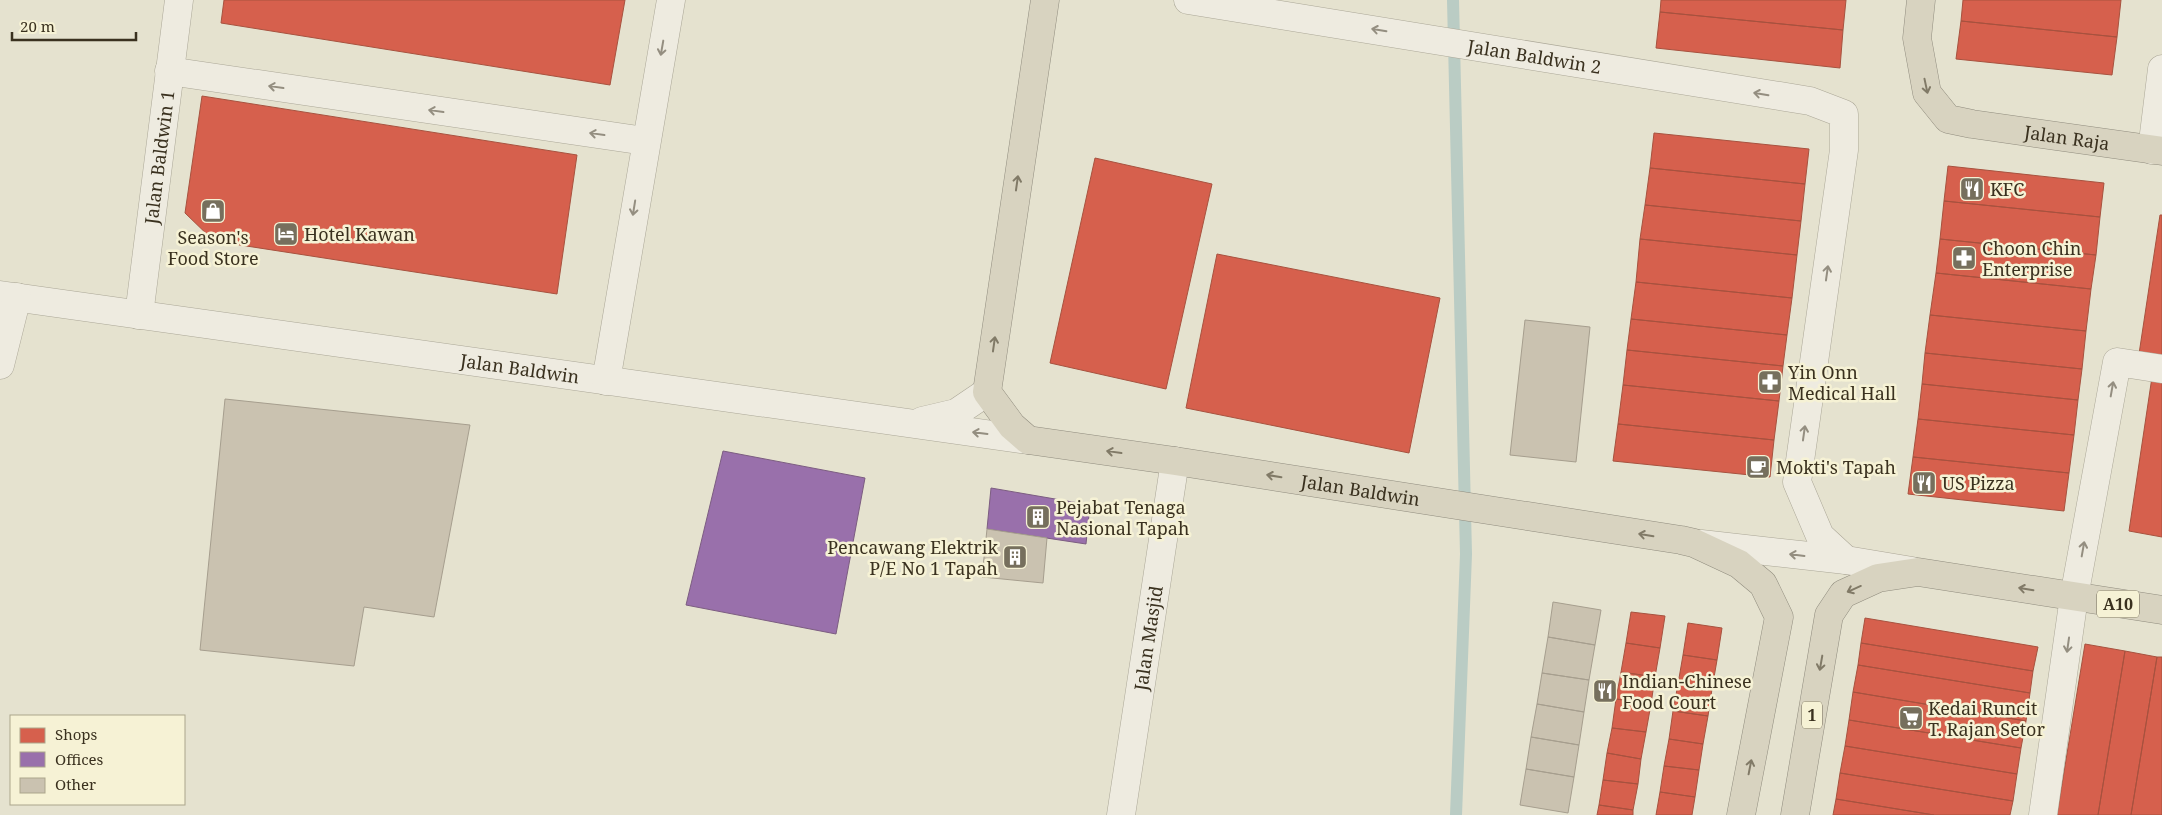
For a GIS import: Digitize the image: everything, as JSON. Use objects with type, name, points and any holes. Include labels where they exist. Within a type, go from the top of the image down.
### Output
[{"type":"highway","points":[[1028,440],[1012,426],[986,392],[1045,0]]},
{"type":"highway","name":"Jalan Raja","points":[[1921,0],[1917,38],[1927,93],[1948,119],[2157,150]]},
{"type":"highway","name":"Jalan Baldwin","points":[[1028,440],[1485,509],[1694,543],[1739,564],[1763,584],[1779,617],[1740,815]]},
{"type":"highway","points":[[1918,572],[2074,597]]},
{"type":"highway","name":"1","points":[[1795,815],[1829,615],[1843,594],[1878,578],[1918,572]]},
{"type":"highway","name":"A10","points":[[2074,597],[2162,610]]},
{"type":"street","name":"Jalan Baldwin 1","points":[[135,314],[178,0]]},
{"type":"street","points":[[606,381],[645,141],[671,0]]},
{"type":"street","name":"Jalan Baldwin 2","points":[[1188,0],[1810,102],[1844,114],[1844,150],[1797,482],[1820,536],[1846,560]]},
{"type":"street","points":[[2157,150],[2162,68]]},
{"type":"street","points":[[169,72],[645,141]]},
{"type":"street","points":[[0,365],[8,296]]},
{"type":"street","name":"Jalan Baldwin","points":[[8,296],[1028,440]]},
{"type":"street","points":[[2043,815],[2074,597],[2117,362],[2162,369]]},
{"type":"street","points":[[908,424],[956,413],[986,392]]},
{"type":"street","name":"Jalan Masjid","points":[[1121,815],[1174,461]]},
{"type":"street","points":[[1694,543],[1846,560],[1918,572]]},
{"type":"building: Shops","points":[[224,0],[625,0],[610,85],[221,23]]},
{"type":"building: Shops","points":[[1661,0],[1846,0],[1843,30],[1660,12]]},
{"type":"building: Shops","points":[[1963,0],[2121,0],[2117,37],[1961,21]]},
{"type":"building: Shops","points":[[1660,12],[1843,30],[1840,68],[1656,48]]},
{"type":"building: Shops","points":[[1961,21],[2117,37],[2112,75],[1956,59]]},
{"type":"building: Shops","points":[[202,96],[577,155],[557,294],[214,241],[185,213]]},
{"type":"building: Shops","points":[[1654,133],[1809,149],[1805,184],[1650,168]]},
{"type":"building: Shops","points":[[1095,158],[1212,184],[1166,389],[1050,363]]},
{"type":"building: Shops","points":[[1948,166],[2104,183],[2100,217],[1944,201]]},
{"type":"building: Shops","points":[[1650,168],[1805,184],[1801,221],[1645,205]]},
{"type":"building: Shops","points":[[1944,201],[2100,217],[2096,255],[1940,239]]},
{"type":"building: Shops","points":[[1645,205],[1801,221],[1797,255],[1640,239]]},
{"type":"building: Shops","points":[[2160,215],[2162,215],[2162,358],[2139,354]]},
{"type":"building: Shops","points":[[1640,239],[1797,255],[1792,298],[1636,282]]},
{"type":"building: Shops","points":[[1940,239],[2096,255],[2091,289],[1936,273]]},
{"type":"building: Shops","points":[[1217,254],[1440,298],[1409,453],[1186,408]]},
{"type":"building: Shops","points":[[1936,273],[2091,289],[2086,331],[1930,315]]},
{"type":"building: Shops","points":[[1636,282],[1792,298],[1787,335],[1631,319]]},
{"type":"building: Shops","points":[[1930,315],[2086,331],[2082,369],[1925,353]]},
{"type":"building: Shops","points":[[1631,319],[1787,335],[1783,366],[1627,350]]},
{"type":"building: Shops","points":[[1627,350],[1783,366],[1779,401],[1623,385]]},
{"type":"building: Shops","points":[[1925,353],[2082,369],[2078,400],[1922,384]]},
{"type":"building: Shops","points":[[2152,377],[2162,378],[2162,537],[2129,531]]},
{"type":"building: Shops","points":[[1922,384],[2078,400],[2074,435],[1918,419]]},
{"type":"building: Shops","points":[[1623,385],[1779,401],[1774,440],[1618,424]]},
{"type":"building: Shops","points":[[1918,419],[2074,435],[2069,473],[1913,457]]},
{"type":"building: Shops","points":[[1618,424],[1774,440],[1770,477],[1613,461]]},
{"type":"building: Shops","points":[[1913,457],[2069,473],[2064,511],[1908,494]]},
{"type":"building: Shops","points":[[1631,612],[1665,616],[1660,648],[1626,643]]},
{"type":"building: Shops","points":[[1865,618],[2038,647],[2033,671],[1861,643]]},
{"type":"building: Shops","points":[[1688,623],[1722,628],[1717,660],[1683,655]]},
{"type":"building: Shops","points":[[1626,643],[1660,648],[1655,677],[1621,672]]},
{"type":"building: Shops","points":[[1861,643],[2033,671],[2030,693],[1858,665]]},
{"type":"building: Shops","points":[[2085,644],[2125,651],[2098,815],[2057,815]]},
{"type":"building: Shops","points":[[2125,651],[2157,657],[2131,815],[2098,815]]},
{"type":"building: Shops","points":[[1683,655],[1717,660],[1712,689],[1678,684]]},
{"type":"building: Shops","points":[[2157,657],[2162,657],[2162,815],[2131,815]]},
{"type":"building: Shops","points":[[1858,665],[2030,693],[2026,721],[1853,692]]},
{"type":"building: Shops","points":[[1621,672],[1655,677],[1651,704],[1616,699]]},
{"type":"building: Shops","points":[[1678,684],[1712,689],[1708,716],[1673,711]]},
{"type":"building: Shops","points":[[1853,692],[2026,721],[2021,748],[1849,720]]},
{"type":"building: Shops","points":[[1616,699],[1651,704],[1646,732],[1612,728]]},
{"type":"building: Shops","points":[[1673,711],[1708,716],[1703,744],[1669,739]]},
{"type":"building: Shops","points":[[1849,720],[2021,748],[2017,774],[1845,746]]},
{"type":"building: Shops","points":[[1612,728],[1646,732],[1641,759],[1607,753]]},
{"type":"building: Shops","points":[[1669,739],[1703,744],[1699,770],[1664,766]]},
{"type":"building: Shops","points":[[1845,746],[2017,774],[2013,801],[1840,773]]},
{"type":"building: Shops","points":[[1607,753],[1641,759],[1638,784],[1603,780]]},
{"type":"building: Shops","points":[[1664,766],[1699,770],[1695,797],[1660,792]]},
{"type":"building: Shops","points":[[1840,773],[2013,801],[2010,815],[1934,815],[1836,799]]},
{"type":"building: Shops","points":[[1603,780],[1638,784],[1633,810],[1599,805]]},
{"type":"building: Shops","points":[[1660,792],[1695,797],[1692,815],[1656,815]]},
{"type":"building: Shops","points":[[1836,799],[1934,815],[1833,815]]},
{"type":"building: Shops","points":[[1599,805],[1633,810],[1633,815],[1597,815]]},
{"type":"building: Offices","points":[[723,451],[865,478],[836,634],[686,605]]},
{"type":"building: Offices","name":"Pejabat Tenaga Nasional Tapah","points":[[991,488],[1090,505],[1086,544],[987,529]]},
{"type":"building: Other","points":[[1525,320],[1590,327],[1576,462],[1510,455]]},
{"type":"building: Other","points":[[225,399],[470,425],[434,617],[364,607],[354,666],[200,650]]},
{"type":"building: Other","name":"Pencawang Elektrik P/E No 1 Tapah","points":[[987,529],[1047,538],[1043,583],[982,577]]},
{"type":"building: Other","points":[[1553,602],[1601,610],[1595,645],[1548,637]]},
{"type":"building: Other","points":[[1548,637],[1595,645],[1589,680],[1542,673]]},
{"type":"building: Other","points":[[1542,673],[1589,680],[1584,712],[1537,704]]},
{"type":"building: Other","points":[[1537,704],[1584,712],[1579,745],[1531,737]]},
{"type":"building: Other","points":[[1531,737],[1579,745],[1574,777],[1526,769]]},
{"type":"building: Other","points":[[1526,769],[1574,777],[1568,813],[1520,805]]},
{"type":"waterway","points":[[1453,0],[1466,554],[1456,815]]},
{"type":"place","name":"KFC","points":[[1972,189]]},
{"type":"place","name":"Season's Food Store","points":[[213,211]]},
{"type":"place","name":"Hotel Kawan","points":[[286,234]]},
{"type":"place","name":"Choon Chin Enterprise","points":[[1964,258]]},
{"type":"place","name":"Yin Onn Medical Hall","points":[[1770,382]]},
{"type":"place","name":"Mokti's Tapah","points":[[1758,467]]},
{"type":"place","name":"US Pizza","points":[[1924,483]]},
{"type":"place","name":"Pejabat Tenaga Nasional Tapah","points":[[1038,517]]},
{"type":"place","name":"Pencawang Elektrik P/E No 1 Tapah","points":[[1015,557]]},
{"type":"place","name":"Indian-Chinese Food Court","points":[[1605,691]]},
{"type":"place","name":"Kedai Runcit T. Rajan Setor","points":[[1911,718]]}]
